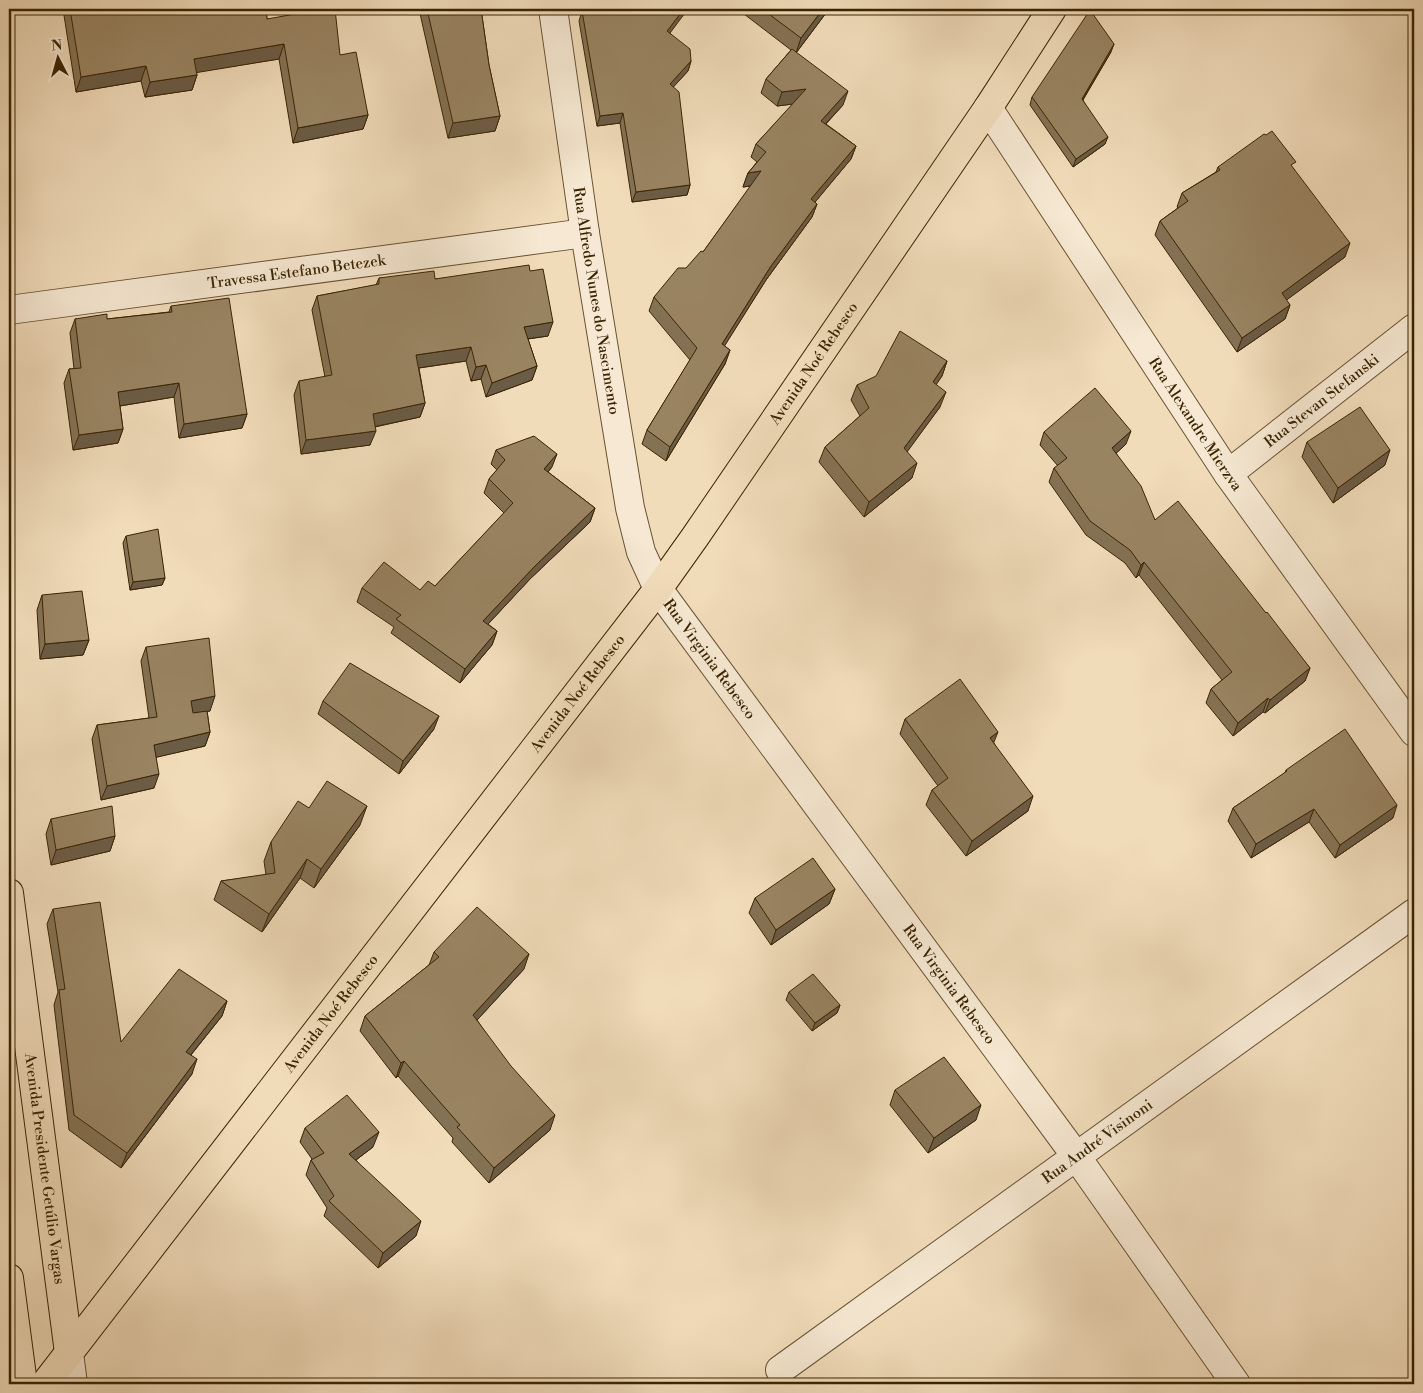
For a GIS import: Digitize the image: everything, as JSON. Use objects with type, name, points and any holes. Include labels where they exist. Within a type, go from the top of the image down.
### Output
[{"type":"main road","name":"Avenida Noé Rebesco","points":[[44,1384],[658,589],[696,537],[988,108],[1052,9]]},
{"type":"main road","name":"Avenida Presidente Getúlio Vargas","points":[[9,893],[69,1353]]},
{"type":"main road","points":[[9,1278],[23,1384]]},
{"type":"street","name":"Rua Alfredo Nunes do Nascimento","points":[[554,9],[585,232],[630,508],[641,552],[658,589]]},
{"type":"street","name":"Rua Alexandre Mierzva","points":[[988,108],[1228,474],[1414,732]]},
{"type":"street","name":"Travessa Estefano Betezek","points":[[9,310],[585,232]]},
{"type":"street","name":"Rua Stevan Stefanski","points":[[1228,474],[1414,328]]},
{"type":"street","name":"Rua Virginia Rebesco","points":[[658,589],[1076,1156],[1236,1384]]},
{"type":"street","name":"Rua André Visinoni","points":[[780,1370],[1414,913]]},
{"type":"street","name":"Avenida Presidente Getúlio Vargas","points":[[69,1353],[73,1384]]},
{"type":"building","points":[[70,9],[266,9],[267,19],[323,9],[335,9],[340,55],[356,52],[368,115],[298,128],[284,44],[194,59],[197,75],[150,82],[146,66],[81,77]]},
{"type":"building","points":[[427,9],[481,9],[489,65],[500,116],[453,123]]},
{"type":"building","points":[[600,9],[684,9],[667,31],[690,49],[691,61],[670,84],[679,92],[690,185],[636,192],[623,113],[600,116],[582,11]]},
{"type":"building","points":[[762,9],[823,9],[801,38]]},
{"type":"building","points":[[1090,10],[1114,44],[1082,99],[1108,137],[1076,159],[1032,97]]},
{"type":"building","points":[[792,49],[848,91],[821,121],[856,146],[811,199],[817,204],[771,266],[722,344],[730,350],[670,447],[647,430],[697,348],[654,297],[678,268],[686,268],[701,251],[703,252],[761,171],[748,173],[766,152],[756,144],[806,89],[782,92],[766,79]]},
{"type":"building","points":[[1272,131],[1296,162],[1291,165],[1350,243],[1282,293],[1290,305],[1242,338],[1160,221],[1188,201],[1182,193],[1220,170],[1218,167],[1264,134],[1266,135]]},
{"type":"building","points":[[529,265],[530,271],[543,269],[553,322],[524,327],[537,366],[492,383],[486,365],[476,367],[471,347],[416,355],[425,403],[373,414],[376,431],[306,440],[299,381],[332,375],[317,296],[379,284],[379,278],[434,271],[435,279]]},
{"type":"building","points":[[229,298],[247,414],[184,424],[179,383],[118,392],[123,429],[79,435],[69,369],[81,368],[75,319],[107,314],[107,319],[172,312],[171,306]]},
{"type":"building","points":[[900,331],[947,361],[933,382],[946,392],[904,448],[917,463],[869,502],[825,447],[869,408],[857,385],[876,376]]},
{"type":"building","points":[[1095,388],[1131,431],[1112,448],[1141,486],[1155,520],[1178,501],[1310,668],[1270,700],[1268,698],[1238,723],[1211,689],[1232,672],[1144,562],[1141,565],[1130,550],[1090,521],[1054,468],[1067,458],[1044,432]]},
{"type":"building","points":[[1360,407],[1390,450],[1338,488],[1307,442]]},
{"type":"building","points":[[534,436],[557,454],[544,469],[595,508],[535,566],[483,621],[497,631],[465,669],[396,619],[401,615],[362,588],[384,562],[420,590],[428,581],[435,586],[513,503],[489,479],[505,460],[496,450]]},
{"type":"building","points":[[158,529],[165,578],[133,582],[126,536]]},
{"type":"building","points":[[82,591],[89,640],[45,644],[42,595]]},
{"type":"building","points":[[209,638],[215,696],[191,701],[193,713],[207,711],[210,732],[154,745],[159,774],[107,786],[97,725],[157,717],[146,647]]},
{"type":"building","points":[[350,663],[439,716],[403,761],[323,701]]},
{"type":"building","points":[[960,679],[998,732],[990,738],[1033,796],[972,841],[932,790],[948,778],[905,719]]},
{"type":"building","points":[[1345,729],[1397,805],[1340,845],[1314,809],[1256,844],[1233,808]]},
{"type":"building","points":[[327,781],[367,806],[321,869],[307,859],[269,914],[221,881],[275,873],[271,842],[298,801],[309,808]]},
{"type":"building","points":[[112,806],[115,836],[56,850],[51,819]]},
{"type":"building","points":[[813,858],[835,889],[776,930],[755,898]]},
{"type":"building","points":[[100,902],[121,1042],[179,969],[227,1001],[186,1052],[197,1059],[127,1153],[74,1115],[59,990],[65,989],[53,909]]},
{"type":"building","points":[[477,907],[529,954],[473,1015],[511,1066],[555,1115],[494,1168],[457,1127],[460,1125],[404,1061],[401,1063],[365,1016],[439,957],[434,952]]},
{"type":"building","points":[[813,974],[840,1005],[815,1023],[789,992]]},
{"type":"building","points":[[944,1057],[981,1105],[934,1138],[895,1090]]},
{"type":"building","points":[[347,1095],[379,1132],[349,1154],[421,1221],[383,1253],[329,1201],[334,1196],[311,1160],[324,1153],[305,1128]]}]
